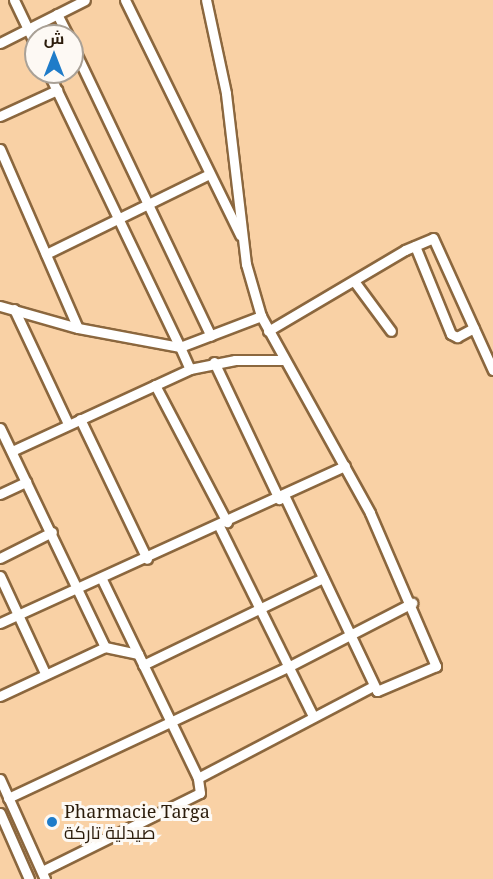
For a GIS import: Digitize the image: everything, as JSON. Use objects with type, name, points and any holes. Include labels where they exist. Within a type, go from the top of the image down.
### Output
[{"type":"street","points":[[14,0],[26,24]]},
{"type":"street","points":[[38,24],[85,0]]},
{"type":"street","points":[[125,0],[242,241]]},
{"type":"street","points":[[206,0],[224,83],[242,241],[261,316],[282,360],[345,466],[412,603],[436,666],[384,691],[374,686],[323,578],[214,362]]},
{"type":"street","points":[[57,14],[62,24]]},
{"type":"street","points":[[0,43],[24,31]]},
{"type":"street","points":[[84,69],[211,336]]},
{"type":"street","points":[[54,84],[121,219],[190,369]]},
{"type":"street","points":[[0,116],[57,90]]},
{"type":"street","points":[[0,150],[78,328]]},
{"type":"street","points":[[46,254],[209,174]]},
{"type":"street","points":[[268,331],[415,246],[436,241],[493,370]]},
{"type":"street","points":[[415,246],[451,334],[457,337],[474,328]]},
{"type":"street","points":[[354,281],[391,331]]},
{"type":"street","points":[[0,306],[78,328],[180,347],[261,316]]},
{"type":"street","points":[[14,309],[68,424]]},
{"type":"street","points":[[12,451],[190,369],[214,362],[282,360]]},
{"type":"street","points":[[155,386],[313,716]]},
{"type":"street","points":[[80,419],[147,560]]},
{"type":"street","points":[[0,428],[79,587],[105,647]]},
{"type":"street","points":[[0,623],[79,587],[147,560],[282,498],[345,466]]},
{"type":"street","points":[[0,494],[27,482]]},
{"type":"street","points":[[0,558],[52,532]]},
{"type":"street","points":[[0,576],[45,674]]},
{"type":"street","points":[[142,664],[323,578]]},
{"type":"street","points":[[0,779],[44,875],[198,796],[198,778],[102,579]]},
{"type":"street","points":[[9,798],[288,667],[412,603]]},
{"type":"street","points":[[0,696],[105,647],[138,654]]},
{"type":"street","points":[[198,778],[374,686]]},
{"type":"street","points":[[0,813],[29,879]]},
{"type":"place","name":"Pharmacie Targa صيدلية تاركة","points":[[52,822]]}]
